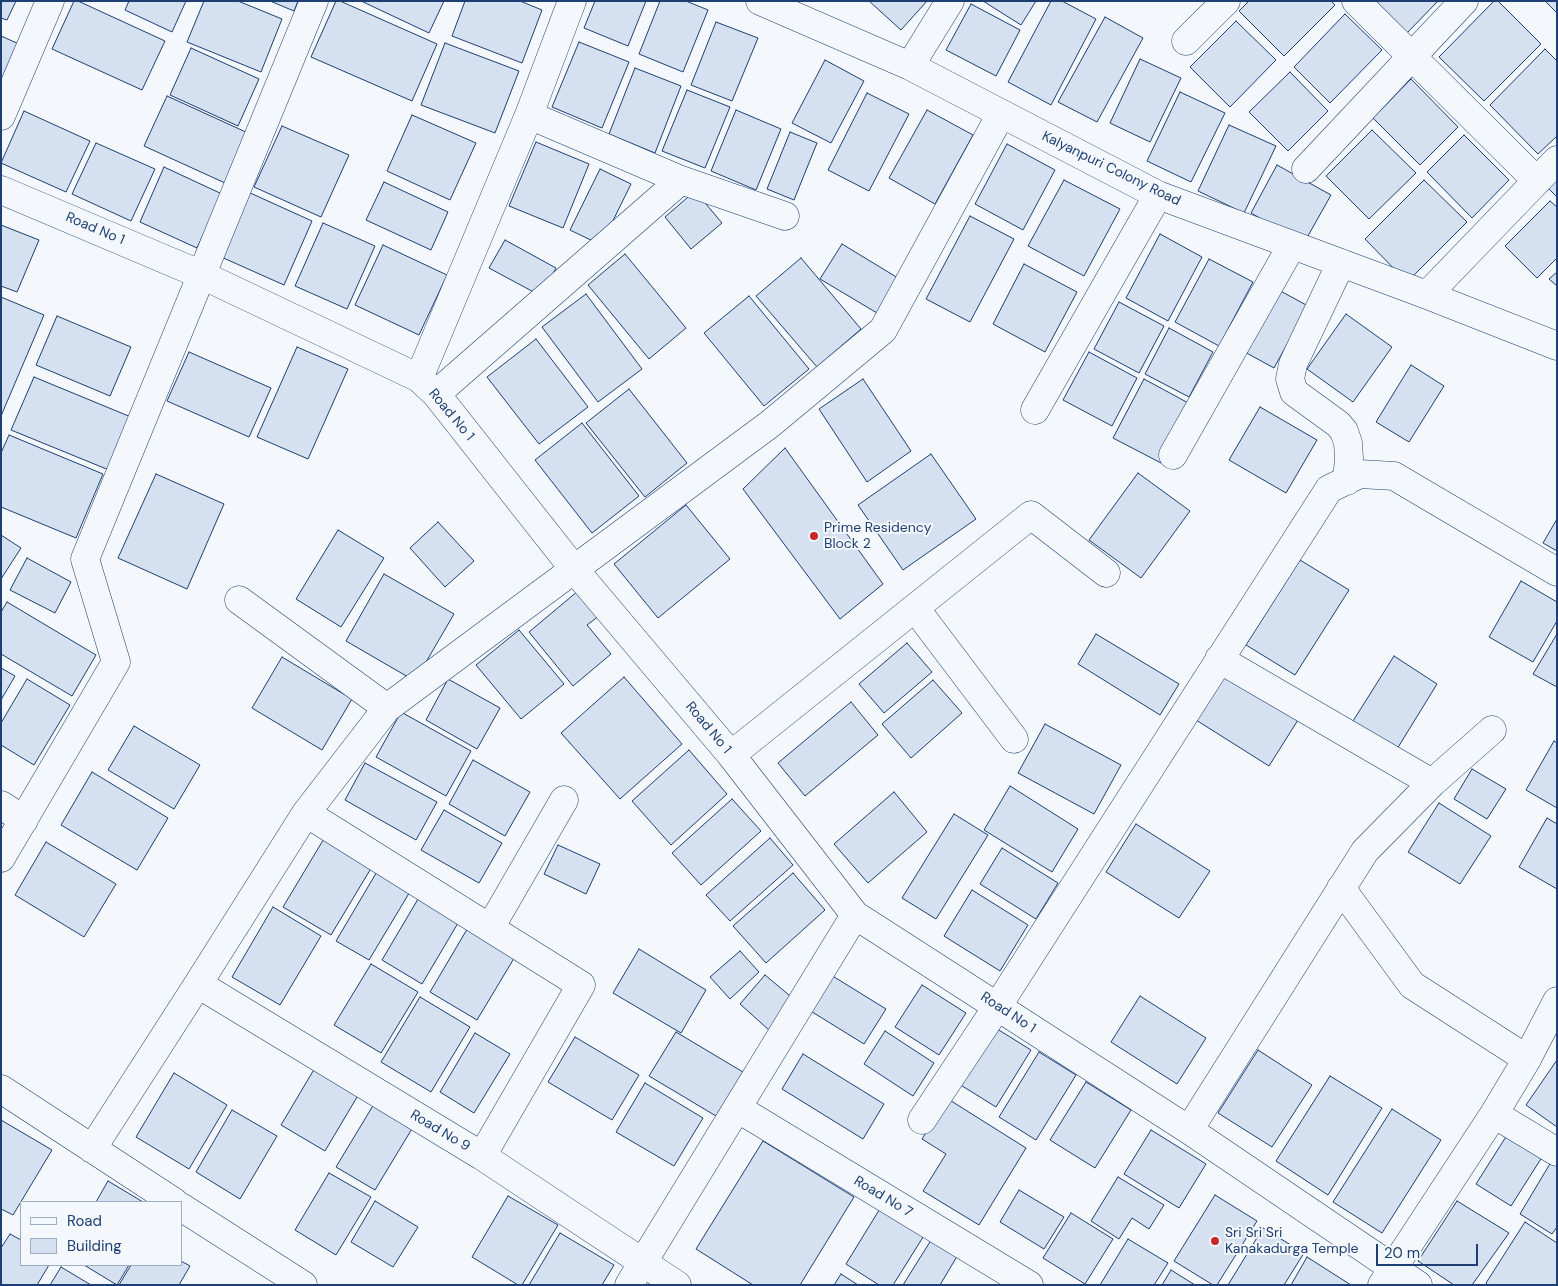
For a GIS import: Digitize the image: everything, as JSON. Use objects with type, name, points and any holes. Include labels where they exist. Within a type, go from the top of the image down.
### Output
[{"type":"street","points":[[1,116],[50,1]]},
{"type":"street","points":[[1,858],[116,662],[85,559],[314,1]]},
{"type":"street","points":[[427,386],[572,1]]},
{"type":"street","name":"Kalyanpuri Colony Road","points":[[760,1],[910,66],[1158,195],[1427,295],[1557,346]]},
{"type":"street","points":[[910,66],[950,1]]},
{"type":"street","points":[[1186,41],[1226,1]]},
{"type":"street","points":[[1356,1],[1537,181]]},
{"type":"street","points":[[1306,168],[1464,1]]},
{"type":"street","points":[[92,1149],[306,812],[387,708],[770,424],[883,330],[1001,114]]},
{"type":"street","points":[[529,115],[681,180],[785,216]]},
{"type":"street","points":[[1427,295],[1557,160]]},
{"type":"street","points":[[427,386],[681,180]]},
{"type":"street","name":"Road No 1","points":[[1,190],[202,275],[427,386],[574,569],[731,755],[855,915],[1189,1130],[1387,1276],[1418,1285]]},
{"type":"street","points":[[1035,410],[1158,195]]},
{"type":"street","points":[[1174,455],[1292,245]]},
{"type":"street","points":[[1341,263],[1292,364],[1290,379],[1294,392],[1338,424],[1344,431],[1348,442],[1349,458],[1346,481]]},
{"type":"street","points":[[922,1120],[998,1007],[1329,489],[1360,474],[1394,476],[1557,572]]},
{"type":"street","points":[[731,755],[1031,515],[1106,572]]},
{"type":"street","points":[[239,600],[387,708]]},
{"type":"street","points":[[915,608],[1014,739]]},
{"type":"street","points":[[1219,660],[1432,783]]},
{"type":"street","points":[[1189,1130],[1365,850],[1432,783],[1492,730]]},
{"type":"street","points":[[490,928],[564,800]]},
{"type":"street","points":[[1,805],[24,820]]},
{"type":"street","points":[[306,812],[581,985],[482,1156]]},
{"type":"street","points":[[1341,888],[1412,985],[1527,1059]]},
{"type":"street","points":[[636,1274],[855,915]]},
{"type":"street","name":"Road No 9","points":[[198,984],[482,1156],[636,1274],[677,1285]]},
{"type":"street","points":[[1387,1276],[1494,1114],[1527,1059],[1557,1001]]},
{"type":"street","points":[[1,1089],[172,1201]]},
{"type":"street","name":"Road No 7","points":[[737,1108],[1030,1285]]},
{"type":"street","points":[[1494,1114],[1557,1152]]},
{"type":"street","points":[[182,1208],[303,1285]]},
{"type":"building","points":[[1,1],[16,1],[7,20],[1,18]]},
{"type":"building","points":[[74,1],[78,1],[165,41],[142,90],[52,49]]},
{"type":"building","points":[[129,1],[186,1],[172,32],[125,10]]},
{"type":"building","points":[[204,1],[238,1],[282,19],[261,72],[187,42]]},
{"type":"building","points":[[270,1],[298,1],[294,11]]},
{"type":"building","points":[[336,1],[340,1],[437,44],[412,101],[311,57]]},
{"type":"building","points":[[361,1],[444,1],[429,33]]},
{"type":"building","points":[[465,1],[520,1],[542,10],[522,63],[452,36]]},
{"type":"building","points":[[595,1],[646,1],[628,46],[584,28]]},
{"type":"building","points":[[660,1],[686,1],[708,10],[683,72],[639,54]]},
{"type":"building","points":[[869,1],[927,1],[901,30]]},
{"type":"building","points":[[983,1],[1036,1],[1021,25]]},
{"type":"building","points":[[1051,1],[1062,1],[1096,19],[1051,105],[1008,82]]},
{"type":"building","points":[[1249,1],[1331,1],[1335,5],[1284,56],[1239,11]]},
{"type":"building","points":[[1376,1],[1438,1],[1407,33]]},
{"type":"building","points":[[1494,1],[1498,1],[1541,44],[1484,101],[1439,57]]},
{"type":"building","points":[[1545,1],[1557,1],[1557,13]]},
{"type":"building","points":[[971,4],[1020,30],[996,76],[946,50]]},
{"type":"building","points":[[1345,14],[1382,50],[1330,103],[1294,67]]},
{"type":"building","points":[[1105,17],[1143,38],[1097,122],[1058,102]]},
{"type":"building","points":[[1236,21],[1276,60],[1230,107],[1190,67]]},
{"type":"building","points":[[716,22],[758,38],[732,101],[691,85]]},
{"type":"building","points":[[1,36],[19,44],[1,82]]},
{"type":"building","points":[[579,42],[629,62],[602,128],[552,107]]},
{"type":"building","points":[[445,43],[519,71],[495,133],[421,105]]},
{"type":"building","points":[[191,48],[259,79],[238,126],[170,95]]},
{"type":"building","points":[[1545,49],[1557,61],[1557,136],[1538,154],[1490,105]]},
{"type":"building","points":[[1140,59],[1181,78],[1150,142],[1110,123]]},
{"type":"building","points":[[825,60],[864,81],[831,143],[792,123]]},
{"type":"building","points":[[635,68],[681,86],[655,153],[609,134]]},
{"type":"building","points":[[1290,72],[1328,111],[1288,151],[1249,112]]},
{"type":"building","points":[[1411,79],[1458,127],[1420,165],[1373,118]]},
{"type":"building","points":[[687,90],[730,107],[705,168],[662,151]]},
{"type":"building","points":[[1180,92],[1225,113],[1191,182],[1147,161]]},
{"type":"building","points":[[867,93],[909,114],[869,191],[828,170]]},
{"type":"building","points":[[167,96],[248,133],[225,183],[144,146]]},
{"type":"building","points":[[736,110],[781,129],[756,190],[711,171]]},
{"type":"building","points":[[927,110],[973,135],[935,204],[889,178]]},
{"type":"building","points":[[24,111],[90,141],[66,192],[1,163]]},
{"type":"building","points":[[412,115],[476,143],[450,200],[387,171]]},
{"type":"building","points":[[1229,125],[1276,146],[1244,213],[1198,191]]},
{"type":"building","points":[[282,126],[349,155],[321,217],[254,187]]},
{"type":"building","points":[[1372,130],[1416,173],[1369,219],[1326,176]]},
{"type":"building","points":[[790,132],[817,143],[794,200],[767,189]]},
{"type":"building","points":[[1464,135],[1509,180],[1472,218],[1427,172]]},
{"type":"building","points":[[536,142],[589,164],[563,228],[509,206]]},
{"type":"building","points":[[96,143],[155,169],[131,221],[72,194]]},
{"type":"building","points":[[1007,144],[1055,170],[1023,230],[975,204]]},
{"type":"building","points":[[1277,165],[1331,195],[1304,243],[1251,213]]},
{"type":"building","points":[[164,167],[222,194],[197,248],[140,222]]},
{"type":"building","points":[[600,169],[631,184],[601,245],[570,230]]},
{"type":"building","points":[[1557,178],[1557,197],[1547,187]]},
{"type":"building","points":[[1064,180],[1120,209],[1084,276],[1028,246]]},
{"type":"building","points":[[1424,180],[1467,222],[1407,282],[1365,239]]},
{"type":"building","points":[[384,182],[448,212],[431,250],[366,220]]},
{"type":"building","points":[[695,191],[722,223],[691,249],[665,217]]},
{"type":"building","points":[[248,192],[312,221],[284,285],[219,256]]},
{"type":"building","points":[[1550,201],[1557,207],[1557,258],[1537,278],[1505,246]]},
{"type":"building","points":[[970,216],[1014,239],[970,322],[926,299]]},
{"type":"building","points":[[323,223],[375,246],[347,309],[295,286]]},
{"type":"building","points":[[1,225],[39,240],[17,292],[1,286]]},
{"type":"building","points":[[1160,234],[1202,257],[1168,321],[1126,298]]},
{"type":"building","points":[[505,240],[556,268],[541,296],[489,268]]},
{"type":"building","points":[[842,244],[898,278],[877,313],[820,279]]},
{"type":"building","points":[[383,245],[447,275],[419,335],[355,305]]},
{"type":"building","points":[[625,254],[686,328],[649,359],[588,285]]},
{"type":"building","points":[[801,258],[861,329],[817,367],[756,296]]},
{"type":"building","points":[[1209,259],[1253,282],[1219,346],[1175,322]]},
{"type":"building","points":[[1024,264],[1077,292],[1045,352],[993,324]]},
{"type":"building","points":[[1557,272],[1557,286],[1549,279]]},
{"type":"building","points":[[1275,288],[1308,306],[1274,368],[1241,350]]},
{"type":"building","points":[[586,294],[642,369],[598,402],[542,327]]},
{"type":"building","points":[[749,296],[809,369],[764,406],[704,333]]},
{"type":"building","points":[[1,297],[44,315],[1,416]]},
{"type":"building","points":[[1119,302],[1164,326],[1139,373],[1094,349]]},
{"type":"building","points":[[1346,314],[1392,347],[1353,402],[1307,369]]},
{"type":"building","points":[[57,316],[131,347],[110,396],[36,365]]},
{"type":"building","points":[[1169,328],[1213,352],[1189,397],[1145,374]]},
{"type":"building","points":[[536,339],[588,407],[539,444],[487,377]]},
{"type":"building","points":[[297,347],[348,369],[308,459],[257,437]]},
{"type":"building","points":[[189,352],[271,388],[249,437],[167,401]]},
{"type":"building","points":[[1089,352],[1137,378],[1112,426],[1063,400]]},
{"type":"building","points":[[1411,365],[1444,386],[1409,442],[1376,422]]},
{"type":"building","points":[[34,377],[131,417],[109,470],[11,430]]},
{"type":"building","points":[[863,379],[911,451],[867,482],[819,409]]},
{"type":"building","points":[[1144,379],[1192,405],[1161,463],[1113,438]]},
{"type":"building","points":[[629,389],[687,463],[645,497],[586,423]]},
{"type":"building","points":[[1260,407],[1317,440],[1286,493],[1229,460]]},
{"type":"building","points":[[582,423],[639,496],[592,533],[535,460]]},
{"type":"building","points":[[9,435],[103,474],[76,538],[1,507],[1,453]]},
{"type":"building","name":"Prime Residency Block 2","points":[[785,448],[883,584],[840,619],[743,489]]},
{"type":"building","points":[[931,454],[976,519],[903,570],[858,505]]},
{"type":"building","points":[[1138,473],[1190,511],[1141,578],[1089,540]]},
{"type":"building","points":[[156,474],[224,504],[187,589],[118,558]]},
{"type":"building","points":[[686,505],[730,559],[658,618],[614,564]]},
{"type":"building","points":[[1557,519],[1557,551],[1543,543]]},
{"type":"building","points":[[438,522],[474,561],[445,587],[410,548]]},
{"type":"building","points":[[338,530],[384,558],[341,627],[296,599]]},
{"type":"building","points":[[1,535],[21,548],[1,579]]},
{"type":"building","points":[[27,558],[71,582],[55,613],[10,590]]},
{"type":"building","points":[[1300,560],[1349,590],[1295,675],[1246,645]]},
{"type":"building","points":[[384,574],[454,614],[415,681],[346,641]]},
{"type":"building","points":[[1521,581],[1557,602],[1557,621],[1533,662],[1489,637]]},
{"type":"building","points":[[578,591],[599,616],[587,625],[611,654],[573,686],[529,632]]},
{"type":"building","points":[[7,602],[96,655],[72,696],[1,654],[1,612]]},
{"type":"building","points":[[519,630],[564,684],[521,719],[476,665]]},
{"type":"building","points":[[1096,634],[1179,684],[1160,715],[1078,664]]},
{"type":"building","points":[[1557,634],[1557,687],[1533,674]]},
{"type":"building","points":[[907,643],[932,672],[884,713],[859,684]]},
{"type":"building","points":[[1394,656],[1437,684],[1397,749],[1353,721]]},
{"type":"building","points":[[282,657],[352,699],[322,750],[252,708]]},
{"type":"building","points":[[1230,666],[1303,712],[1269,766],[1196,720]]},
{"type":"building","points":[[1,668],[15,676],[1,700]]},
{"type":"building","points":[[624,677],[682,744],[620,799],[561,733]]},
{"type":"building","points":[[27,679],[70,705],[34,765],[1,745],[1,723]]},
{"type":"building","points":[[448,679],[500,708],[477,749],[426,720]]},
{"type":"building","points":[[933,680],[962,713],[911,758],[882,724]]},
{"type":"building","points":[[851,702],[878,735],[805,796],[778,763]]},
{"type":"building","points":[[401,712],[471,751],[446,796],[376,757]]},
{"type":"building","points":[[1045,724],[1121,765],[1094,814],[1018,773]]},
{"type":"building","points":[[134,726],[200,765],[174,809],[108,770]]},
{"type":"building","points":[[1554,741],[1557,743],[1557,808],[1526,790]]},
{"type":"building","points":[[689,750],[727,794],[671,845],[632,801]]},
{"type":"building","points":[[473,760],[530,792],[505,836],[449,804]]},
{"type":"building","points":[[365,763],[437,802],[416,840],[345,800]]},
{"type":"building","points":[[1472,769],[1506,789],[1487,819],[1454,799]]},
{"type":"building","points":[[92,772],[168,818],[137,870],[61,825]]},
{"type":"building","points":[[1010,786],[1078,829],[1052,872],[984,830]]},
{"type":"building","points":[[894,792],[927,832],[868,883],[834,844]]},
{"type":"building","points":[[732,799],[761,831],[701,885],[672,853]]},
{"type":"building","points":[[1439,803],[1491,836],[1460,884],[1408,852]]},
{"type":"building","points":[[444,810],[502,843],[479,883],[421,850]]},
{"type":"building","points":[[954,814],[988,835],[936,919],[902,898]]},
{"type":"building","points":[[1547,818],[1557,824],[1557,889],[1519,867]]},
{"type":"building","points":[[1136,824],[1210,871],[1179,918],[1106,872]]},
{"type":"building","points":[[325,837],[373,865],[331,935],[283,907]]},
{"type":"building","points":[[770,838],[793,865],[730,921],[706,895]]},
{"type":"building","points":[[46,842],[116,884],[84,937],[15,895]]},
{"type":"building","points":[[558,845],[600,864],[586,894],[544,874]]},
{"type":"building","points":[[1002,848],[1058,883],[1036,919],[980,884]]},
{"type":"building","points":[[378,870],[411,890],[369,960],[336,941]]},
{"type":"building","points":[[793,873],[825,910],[766,963],[733,926]]},
{"type":"building","points":[[972,890],[1028,925],[1000,971],[944,936]]},
{"type":"building","points":[[421,894],[461,918],[422,984],[382,960]]},
{"type":"building","points":[[273,907],[321,936],[280,1005],[232,977]]},
{"type":"building","points":[[469,926],[516,955],[477,1020],[430,992]]},
{"type":"building","points":[[639,949],[706,990],[681,1033],[613,993]]},
{"type":"building","points":[[740,951],[759,972],[730,999],[710,977]]},
{"type":"building","points":[[371,964],[418,992],[381,1053],[334,1025]]},
{"type":"building","points":[[765,975],[795,1000],[769,1030],[740,1004]]},
{"type":"building","points":[[831,975],[886,1009],[864,1044],[809,1010]]},
{"type":"building","points":[[922,985],[966,1013],[939,1055],[895,1027]]},
{"type":"building","points":[[1140,996],[1206,1038],[1177,1084],[1111,1042]]},
{"type":"building","points":[[420,997],[470,1027],[431,1092],[381,1062]]},
{"type":"building","points":[[994,1027],[1031,1050],[996,1107],[959,1084]]},
{"type":"building","points":[[885,1031],[934,1063],[913,1096],[864,1064]]},
{"type":"building","points":[[676,1032],[743,1072],[716,1116],[649,1076]]},
{"type":"building","points":[[475,1033],[510,1054],[474,1113],[440,1092]]},
{"type":"building","points":[[575,1037],[639,1075],[612,1120],[548,1082]]},
{"type":"building","points":[[1258,1050],[1312,1085],[1272,1147],[1218,1113]]},
{"type":"building","points":[[1039,1052],[1076,1075],[1036,1140],[999,1117]]},
{"type":"building","points":[[803,1054],[884,1104],[863,1139],[782,1089]]},
{"type":"building","points":[[1557,1060],[1557,1127],[1526,1105]]},
{"type":"building","points":[[319,1061],[363,1087],[325,1151],[281,1125]]},
{"type":"building","points":[[174,1073],[227,1105],[189,1169],[136,1137]]},
{"type":"building","points":[[1330,1076],[1382,1108],[1328,1195],[1276,1161]]},
{"type":"building","points":[[1086,1082],[1131,1110],[1095,1168],[1050,1140]]},
{"type":"building","points":[[645,1083],[703,1118],[674,1166],[616,1132]]},
{"type":"building","points":[[948,1099],[1026,1148],[979,1225],[923,1191],[946,1154],[922,1139]]},
{"type":"building","points":[[374,1104],[413,1127],[375,1190],[336,1167]]},
{"type":"building","points":[[1392,1109],[1441,1140],[1382,1233],[1333,1202]]},
{"type":"building","points":[[232,1110],[277,1136],[240,1199],[196,1172]]},
{"type":"building","points":[[1,1120],[52,1150],[13,1215],[1,1209]]},
{"type":"building","points":[[1151,1130],[1206,1164],[1179,1208],[1124,1174]]},
{"type":"building","points":[[1509,1132],[1544,1154],[1511,1206],[1476,1184]]},
{"type":"building","points":[[763,1141],[854,1197],[800,1285],[753,1285],[696,1249]]},
{"type":"building","points":[[1554,1157],[1557,1159],[1557,1227],[1552,1234],[1520,1214]]},
{"type":"building","points":[[329,1173],[371,1197],[336,1255],[295,1230]]},
{"type":"building","points":[[1118,1177],[1164,1205],[1149,1229],[1132,1218],[1119,1239],[1091,1221]]},
{"type":"building","points":[[108,1181],[141,1201],[97,1201]]},
{"type":"building","points":[[1019,1190],[1064,1217],[1044,1249],[1000,1222]]},
{"type":"building","name":"Sri Sri Sri Kanakadurga Temple","points":[[1215,1195],[1257,1221],[1217,1285],[1213,1285],[1174,1261]]},
{"type":"building","points":[[508,1196],[558,1225],[522,1285],[518,1285],[472,1257]]},
{"type":"building","points":[[375,1201],[418,1227],[393,1267],[351,1242]]},
{"type":"building","points":[[1457,1201],[1509,1233],[1472,1285],[1454,1285],[1418,1261]]},
{"type":"building","points":[[881,1207],[925,1234],[893,1285],[879,1285],[846,1264]]},
{"type":"building","points":[[1071,1213],[1113,1239],[1085,1284],[1043,1258]]},
{"type":"building","points":[[1525,1222],[1557,1243],[1556,1285],[1488,1285],[1486,1283]]},
{"type":"building","points":[[1263,1228],[1304,1253],[1284,1285],[1228,1285]]},
{"type":"building","points":[[560,1233],[614,1265],[602,1285],[529,1285]]},
{"type":"building","points":[[10,1234],[20,1239],[20,1266],[48,1266],[37,1285],[1,1285],[1,1248]]},
{"type":"building","points":[[933,1237],[959,1253],[940,1285],[903,1285]]},
{"type":"building","points":[[1128,1239],[1168,1263],[1154,1285],[1100,1285]]},
{"type":"building","points":[[1307,1257],[1351,1285],[1291,1285]]},
{"type":"building","points":[[182,1262],[190,1266],[179,1285],[119,1285],[130,1266],[182,1266]]},
{"type":"building","points":[[86,1266],[128,1266],[117,1285]]},
{"type":"building","points":[[61,1267],[91,1285],[50,1285]]},
{"type":"building","points":[[1171,1270],[1195,1285],[1162,1285]]},
{"type":"building","points":[[841,1274],[858,1285],[834,1285]]},
{"type":"place","name":"Prime Residency Block 2","points":[[814,536]]},
{"type":"place","name":"Sri Sri Sri Kanakadurga Temple","points":[[1215,1241]]}]
